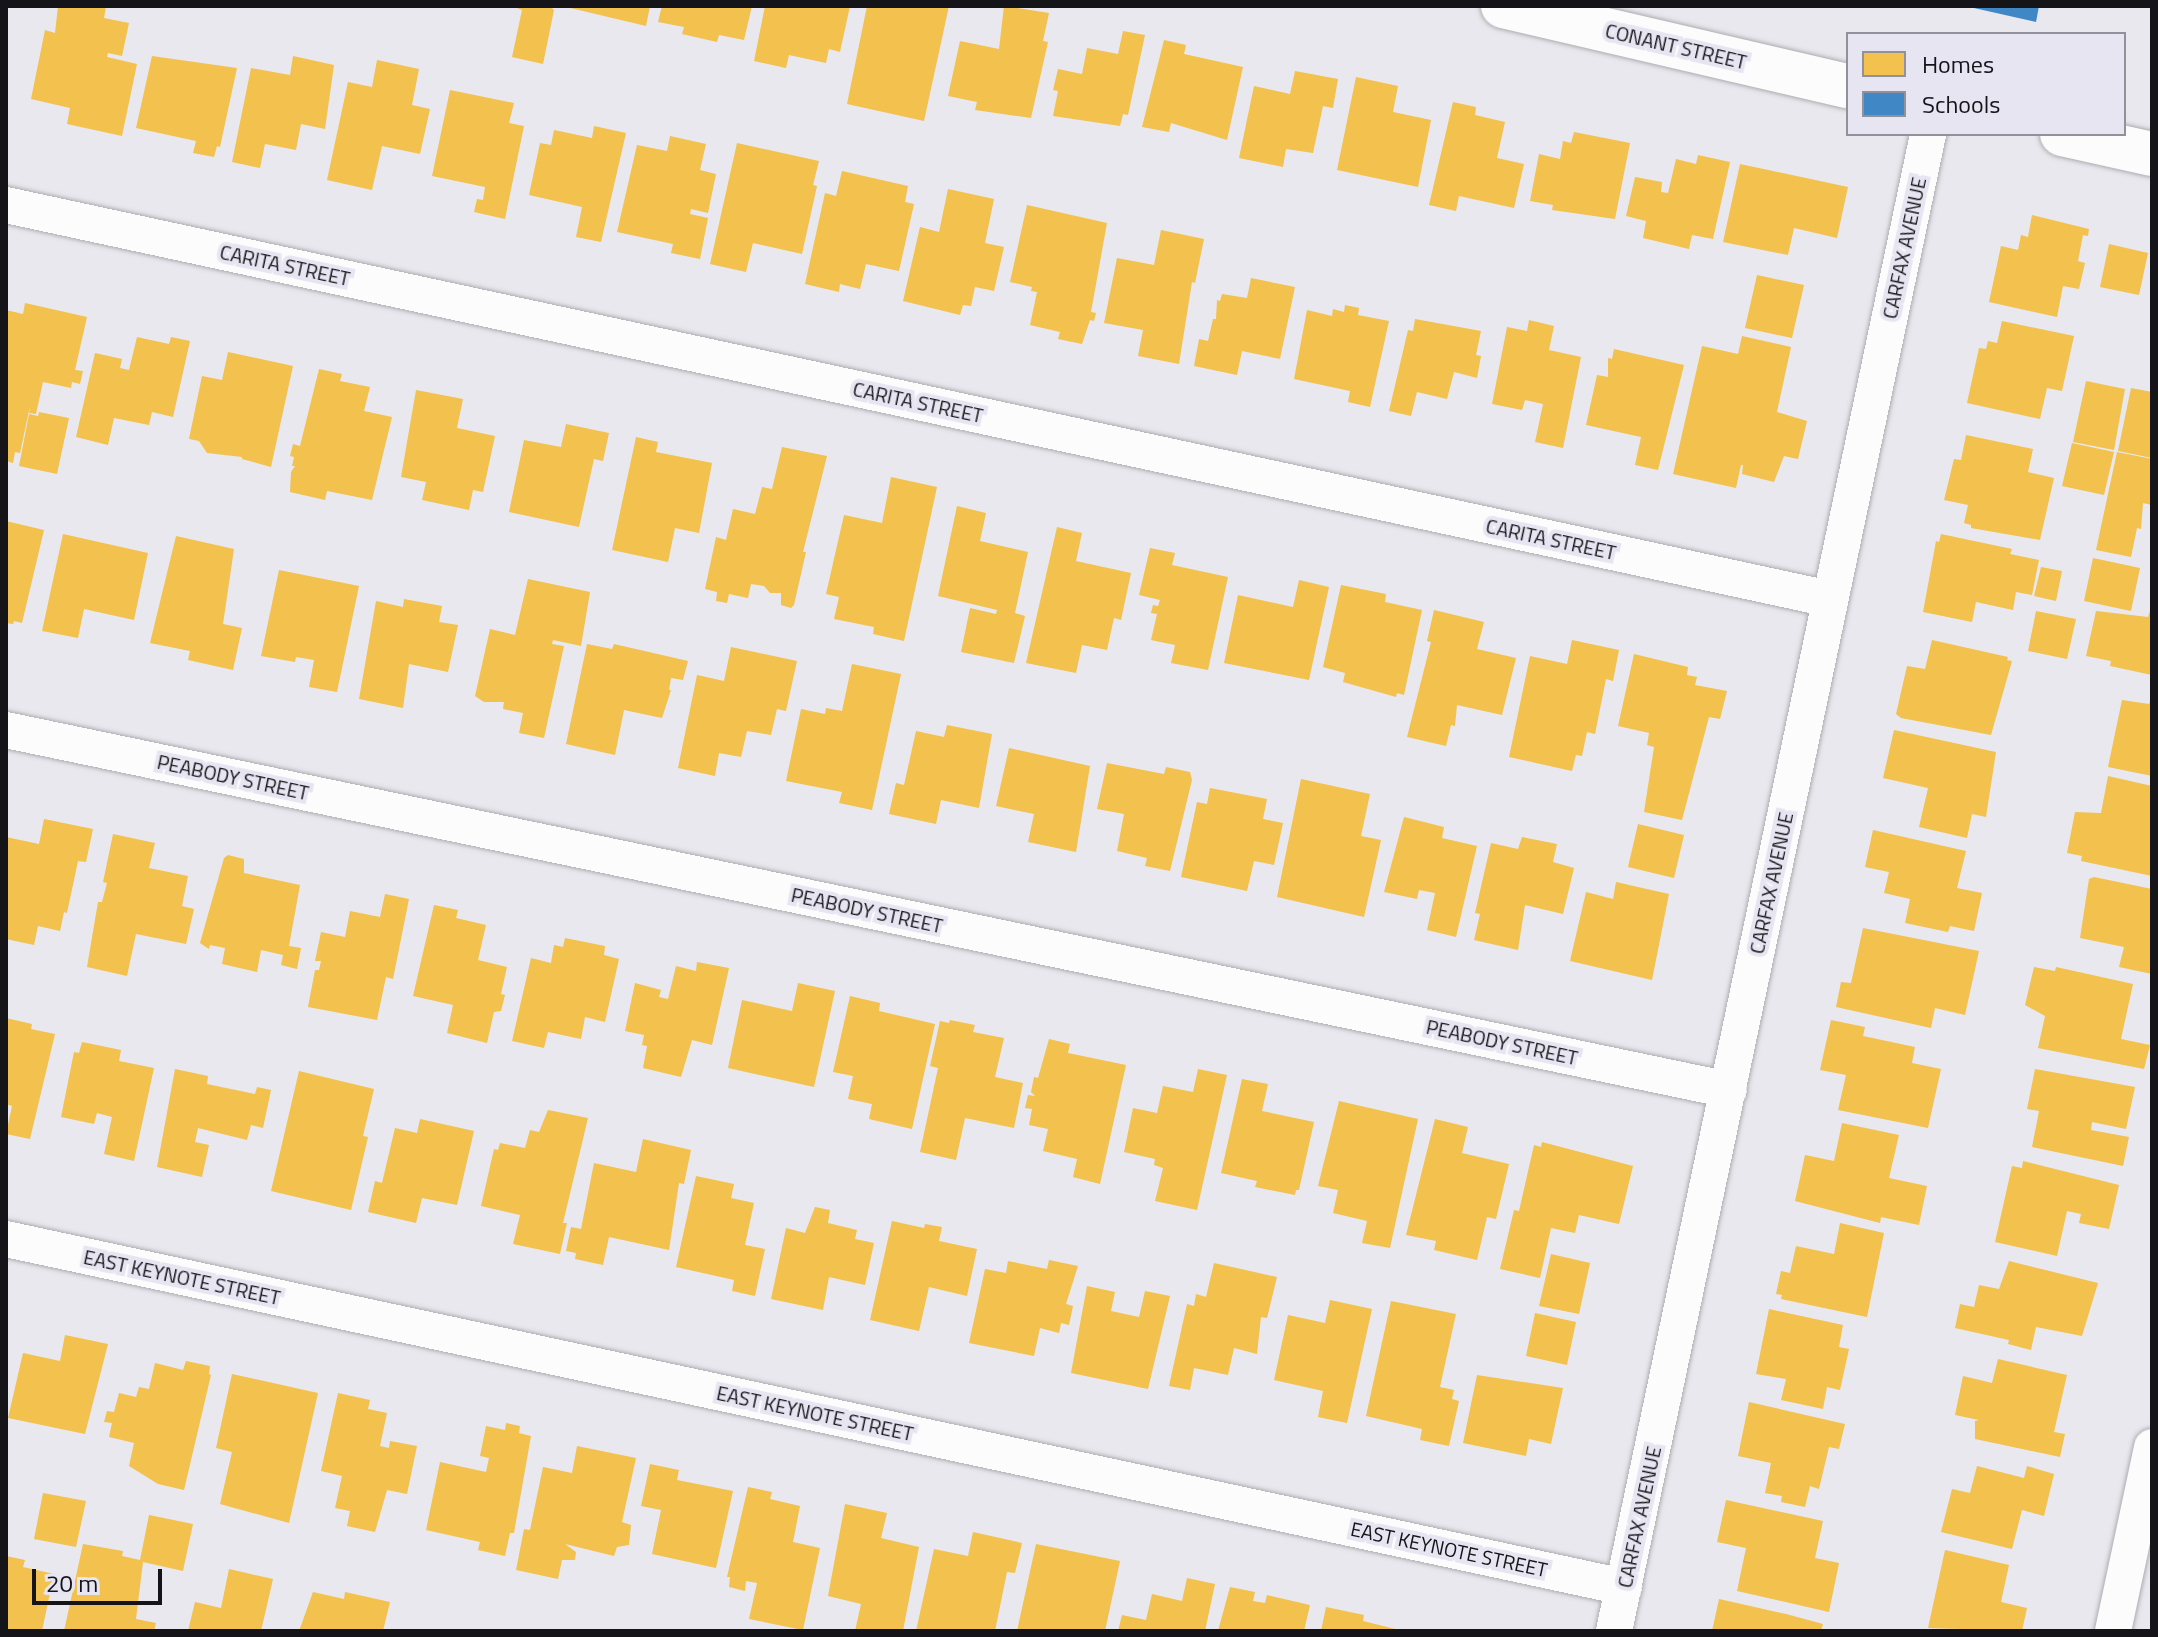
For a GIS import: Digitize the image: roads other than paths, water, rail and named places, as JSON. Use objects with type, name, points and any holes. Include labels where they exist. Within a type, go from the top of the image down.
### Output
[{"type":"street","name":"CONANT STREET","points":[[1503,6],[1546,10],[1846,85]]},
{"type":"street","name":"CARFAX AVENUE","points":[[1614,1631],[1928,136]]},
{"type":"street","points":[[2071,136],[2152,154]]},
{"type":"street","name":"CARITA STREET","points":[[6,205],[1830,599]]},
{"type":"street","name":"PEABODY STREET","points":[[6,730],[1729,1090]]},
{"type":"street","name":"EAST KEYNOTE STREET","points":[[6,1239],[1624,1587]]},
{"type":"street","points":[[2113,1631],[2152,1447]]}]
